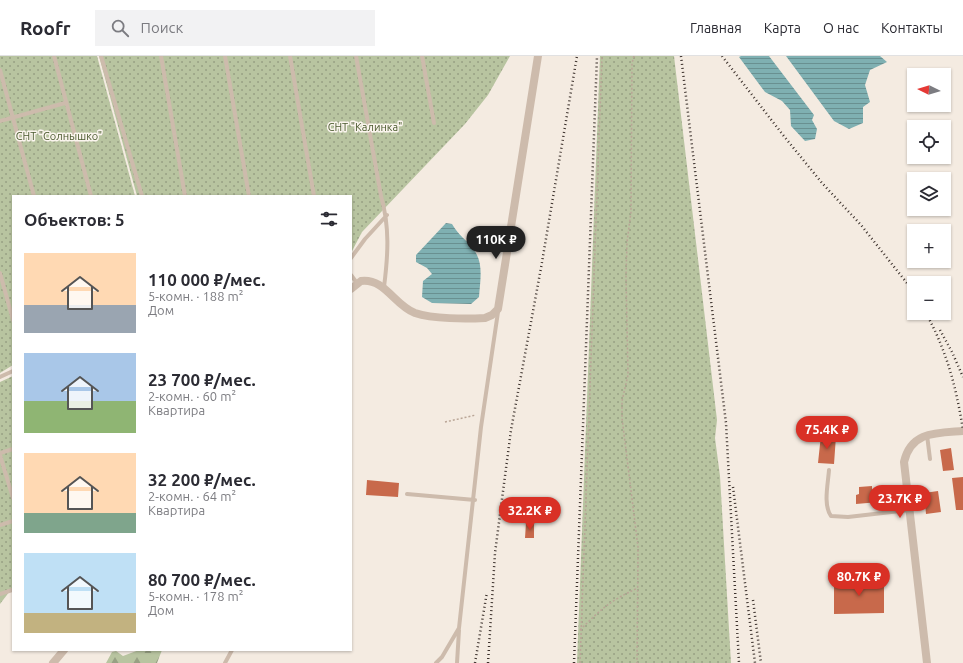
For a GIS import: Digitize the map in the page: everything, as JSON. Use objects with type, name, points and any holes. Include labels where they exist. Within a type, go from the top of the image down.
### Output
[{"type":"street","points":[[354,286],[368,280],[376,282],[384,287],[406,308],[425,315],[485,318],[492,315],[498,309],[538,56]]},
{"type":"street","points":[[927,663],[904,462],[906,452],[913,442],[927,436],[963,431]]},
{"type":"street","points":[[53,663],[63,651]]},
{"type":"lane","points":[[54,56],[65,103],[91,195]]},
{"type":"lane","points":[[102,56],[142,195]]},
{"type":"lane","points":[[160,56],[185,195]]},
{"type":"lane","points":[[225,56],[249,195]]},
{"type":"lane","points":[[290,56],[314,195]]},
{"type":"lane","points":[[356,56],[381,196],[387,215],[387,264],[384,287]]},
{"type":"lane","points":[[422,56],[434,123]]},
{"type":"lane","points":[[0,70],[14,117],[34,195]]},
{"type":"lane","points":[[0,121],[65,103]]},
{"type":"lane","points":[[352,257],[365,239],[387,215]]},
{"type":"lane","points":[[0,273],[12,316]]},
{"type":"lane","points":[[457,663],[459,628],[475,500],[483,414],[498,309]]},
{"type":"lane","points":[[0,377],[12,371]]},
{"type":"lane","points":[[927,436],[930,460]]},
{"type":"lane","points":[[12,449],[0,454],[12,495]]},
{"type":"lane","points":[[830,470],[827,505],[831,516],[848,517],[909,510]]},
{"type":"lane","points":[[407,494],[475,500]]},
{"type":"lane","points":[[0,525],[12,521]]},
{"type":"lane","points":[[0,594],[12,590]]},
{"type":"lane","points":[[436,663],[442,657],[459,628]]},
{"type":"lane","points":[[225,663],[231,651]]},
{"type":"path","points":[[580,663],[602,56]]},
{"type":"path","points":[[634,56],[632,64],[631,212],[627,242],[626,275],[628,375],[622,401],[622,418],[637,528],[637,663]]},
{"type":"path","points":[[445,422],[483,414]]},
{"type":"path","points":[[580,630],[603,607],[617,597],[638,588]]},
{"type":"green space","name":"СНТ \"Солнышко\"","points":[[0,56],[97,56],[135,195],[12,195],[12,366],[0,373]]},
{"type":"green space","name":"СНТ \"Калинка\"","points":[[99,56],[510,56],[488,95],[465,124],[362,232],[352,251],[352,195],[137,195]]},
{"type":"green space","points":[[600,56],[674,56],[717,420],[715,438],[720,476],[731,663],[577,663]]},
{"type":"green space","points":[[12,376],[12,588],[0,604],[0,382]]},
{"type":"green space","points":[[116,651],[123,656],[136,651],[162,651],[157,663],[106,663],[112,652]]},
{"type":"water","points":[[769,56],[814,115],[812,120],[817,129],[815,139],[805,141],[791,126],[790,110],[782,101],[765,92],[739,57]]},
{"type":"water","points":[[786,56],[880,56],[887,62],[870,70],[865,85],[870,102],[863,107],[863,123],[849,129],[834,121]]},
{"type":"water","points":[[446,223],[452,224],[474,250],[479,261],[481,273],[479,297],[471,304],[432,303],[422,297],[423,281],[432,274],[427,268],[416,262],[416,255]]},
{"type":"building","points":[[821,435],[836,436],[834,464],[818,463]]},
{"type":"building","points":[[951,448],[954,470],[943,471],[940,450]]},
{"type":"building","points":[[963,477],[963,510],[956,510],[952,478]]},
{"type":"building","points":[[367,480],[399,483],[398,497],[366,495]]},
{"type":"building","points":[[872,486],[872,493],[878,493],[879,502],[856,504],[856,495],[859,494],[859,487]]},
{"type":"building","points":[[938,491],[941,512],[926,514],[924,493]]},
{"type":"building","points":[[526,523],[534,523],[534,538],[525,538]]},
{"type":"building","points":[[834,581],[884,581],[884,613],[834,614]]},
{"type":"railway","points":[[488,663],[495,553],[511,430],[541,268],[577,56]]},
{"type":"railway","points":[[574,663],[597,56]]},
{"type":"railway","points":[[681,56],[726,423],[739,663]]},
{"type":"railway","points":[[722,56],[822,183],[861,225],[907,283]]},
{"type":"railway","points":[[930,320],[940,342],[950,370],[963,430]]},
{"type":"railway","points":[[940,330],[963,377]]},
{"type":"railway","points":[[733,487],[755,663]]},
{"type":"railway","points":[[475,663],[487,592]]},
{"type":"railway","points":[[753,600],[761,663]]}]
